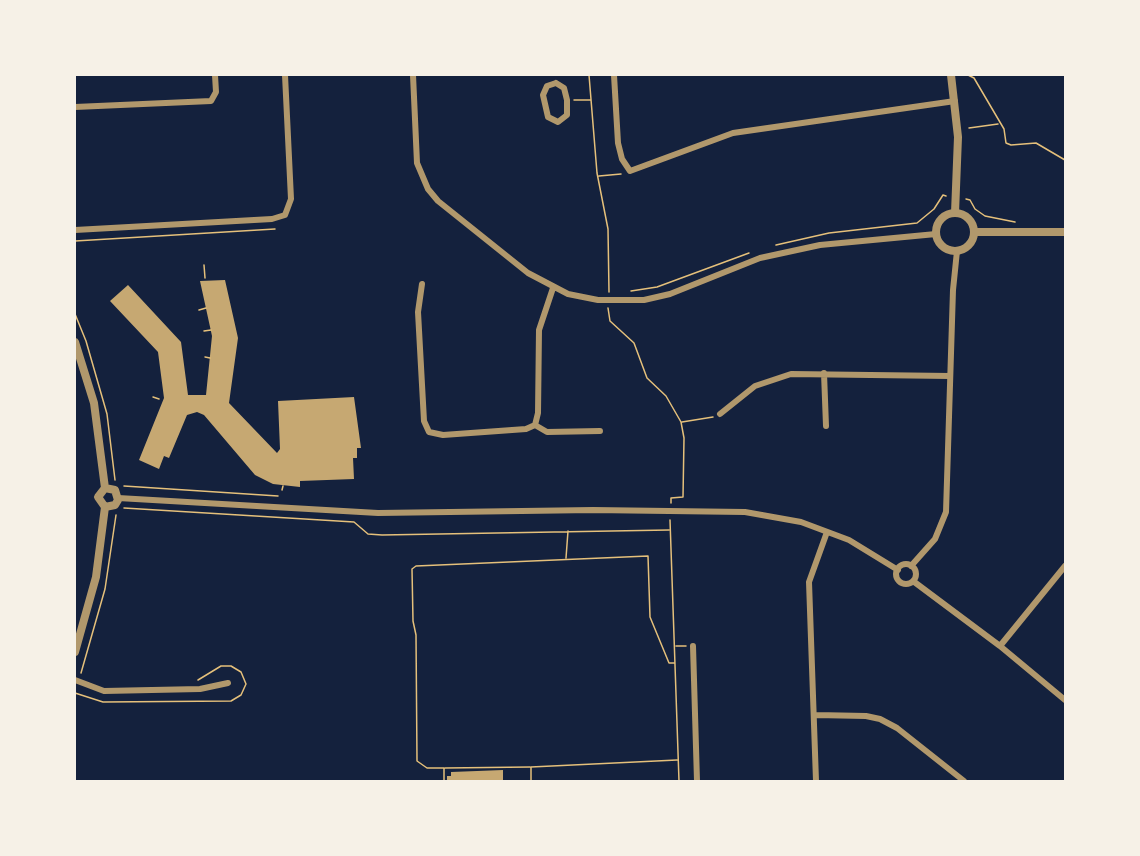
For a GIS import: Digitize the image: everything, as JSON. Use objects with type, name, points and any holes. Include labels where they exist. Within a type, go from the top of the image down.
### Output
[{"type":"street","points":[[75,107],[203,103],[215,98],[215,75]]},
{"type":"street","points":[[75,230],[272,219],[285,215],[291,199],[285,75]]},
{"type":"street","points":[[412,75],[417,163],[428,189],[438,201],[528,273],[553,288],[598,300],[644,300],[670,294],[770,256],[853,240],[936,234]]},
{"type":"street","points":[[556,83],[557,75]]},
{"type":"street","points":[[614,75],[618,143],[622,159],[630,171],[733,133],[955,101]]},
{"type":"street","points":[[951,75],[958,137],[955,213]]},
{"type":"street","points":[[556,83],[564,88],[567,100],[567,115],[558,122],[548,117],[543,95],[547,86],[556,83]]},
{"type":"street","points":[[955,213],[970,221],[974,232],[971,243],[957,251],[943,247],[936,234],[941,219],[955,213]]},
{"type":"street","points":[[974,232],[1065,232]]},
{"type":"street","points":[[911,566],[935,539],[946,512],[953,290],[957,251]]},
{"type":"street","points":[[422,284],[418,312],[424,421],[429,432],[443,435],[526,429],[535,425]]},
{"type":"street","points":[[535,425],[538,413],[539,330],[553,288]]},
{"type":"street","points":[[75,342],[94,403],[105,488],[98,497],[105,507],[96,577],[75,652]]},
{"type":"street","points":[[824,373],[826,426]]},
{"type":"street","points":[[720,414],[755,386],[791,374],[950,376]]},
{"type":"street","points":[[535,425],[547,432],[600,431]]},
{"type":"street","points":[[105,488],[115,490],[118,498],[115,506],[105,507]]},
{"type":"street","points":[[118,498],[378,513],[593,510],[745,512],[801,522],[849,540],[898,570]]},
{"type":"street","points":[[816,781],[816,715],[808,582],[827,532]]},
{"type":"street","points":[[913,581],[916,572],[911,566],[904,565],[898,570],[897,578],[901,582],[913,581],[1000,645],[1065,700]]},
{"type":"street","points":[[1000,645],[1065,566]]},
{"type":"street","points":[[693,646],[697,781]]},
{"type":"street","points":[[77,681],[104,691],[200,688],[228,683]]},
{"type":"street","points":[[816,715],[866,716],[880,719],[897,728],[964,781]]},
{"type":"path","points":[[589,75],[598,176],[608,229],[609,290]]},
{"type":"path","points":[[968,75],[974,78],[1005,132],[1005,139],[1011,145],[1036,143],[1065,160]]},
{"type":"path","points":[[572,100],[592,100]]},
{"type":"path","points":[[969,128],[999,124]]},
{"type":"path","points":[[598,176],[630,171]]},
{"type":"path","points":[[75,241],[275,229]]},
{"type":"path","points":[[204,265],[205,279]]},
{"type":"path","points":[[199,310],[206,308]]},
{"type":"path","points":[[608,310],[610,321],[634,343],[647,378],[666,396],[681,422],[684,438],[683,497],[671,498]]},
{"type":"path","points":[[75,314],[86,341],[107,414],[116,483]]},
{"type":"path","points":[[204,331],[211,330]]},
{"type":"path","points":[[205,357],[210,358]]},
{"type":"path","points":[[153,397],[159,399]]},
{"type":"path","points":[[681,422],[720,414]]},
{"type":"path","points":[[121,486],[278,496]]},
{"type":"path","points":[[282,490],[283,486]]},
{"type":"path","points":[[77,681],[105,589],[114,520],[121,509],[354,522],[368,534],[382,535],[670,530],[679,781]]},
{"type":"path","points":[[566,559],[568,531]]},
{"type":"path","points":[[675,663],[669,663],[650,617],[648,556],[416,566],[412,569],[413,621],[416,635],[417,761],[427,768],[444,768],[531,767],[678,760]]},
{"type":"path","points":[[675,646],[693,646]]},
{"type":"path","points":[[531,767],[531,781]]},
{"type":"path","points":[[444,768],[444,781]]},
{"type":"building","points":[[225,280],[238,338],[229,403],[277,453],[280,449],[278,401],[354,397],[361,448],[357,448],[357,458],[353,458],[354,479],[300,481],[300,487],[273,484],[255,475],[204,415],[197,412],[187,415],[169,458],[164,456],[159,469],[139,460],[164,398],[158,352],[110,301],[128,285],[181,342],[188,395],[206,395],[212,336],[200,281]]},
{"type":"building","points":[[503,770],[503,781],[447,781],[447,776],[451,776],[451,772]]}]
